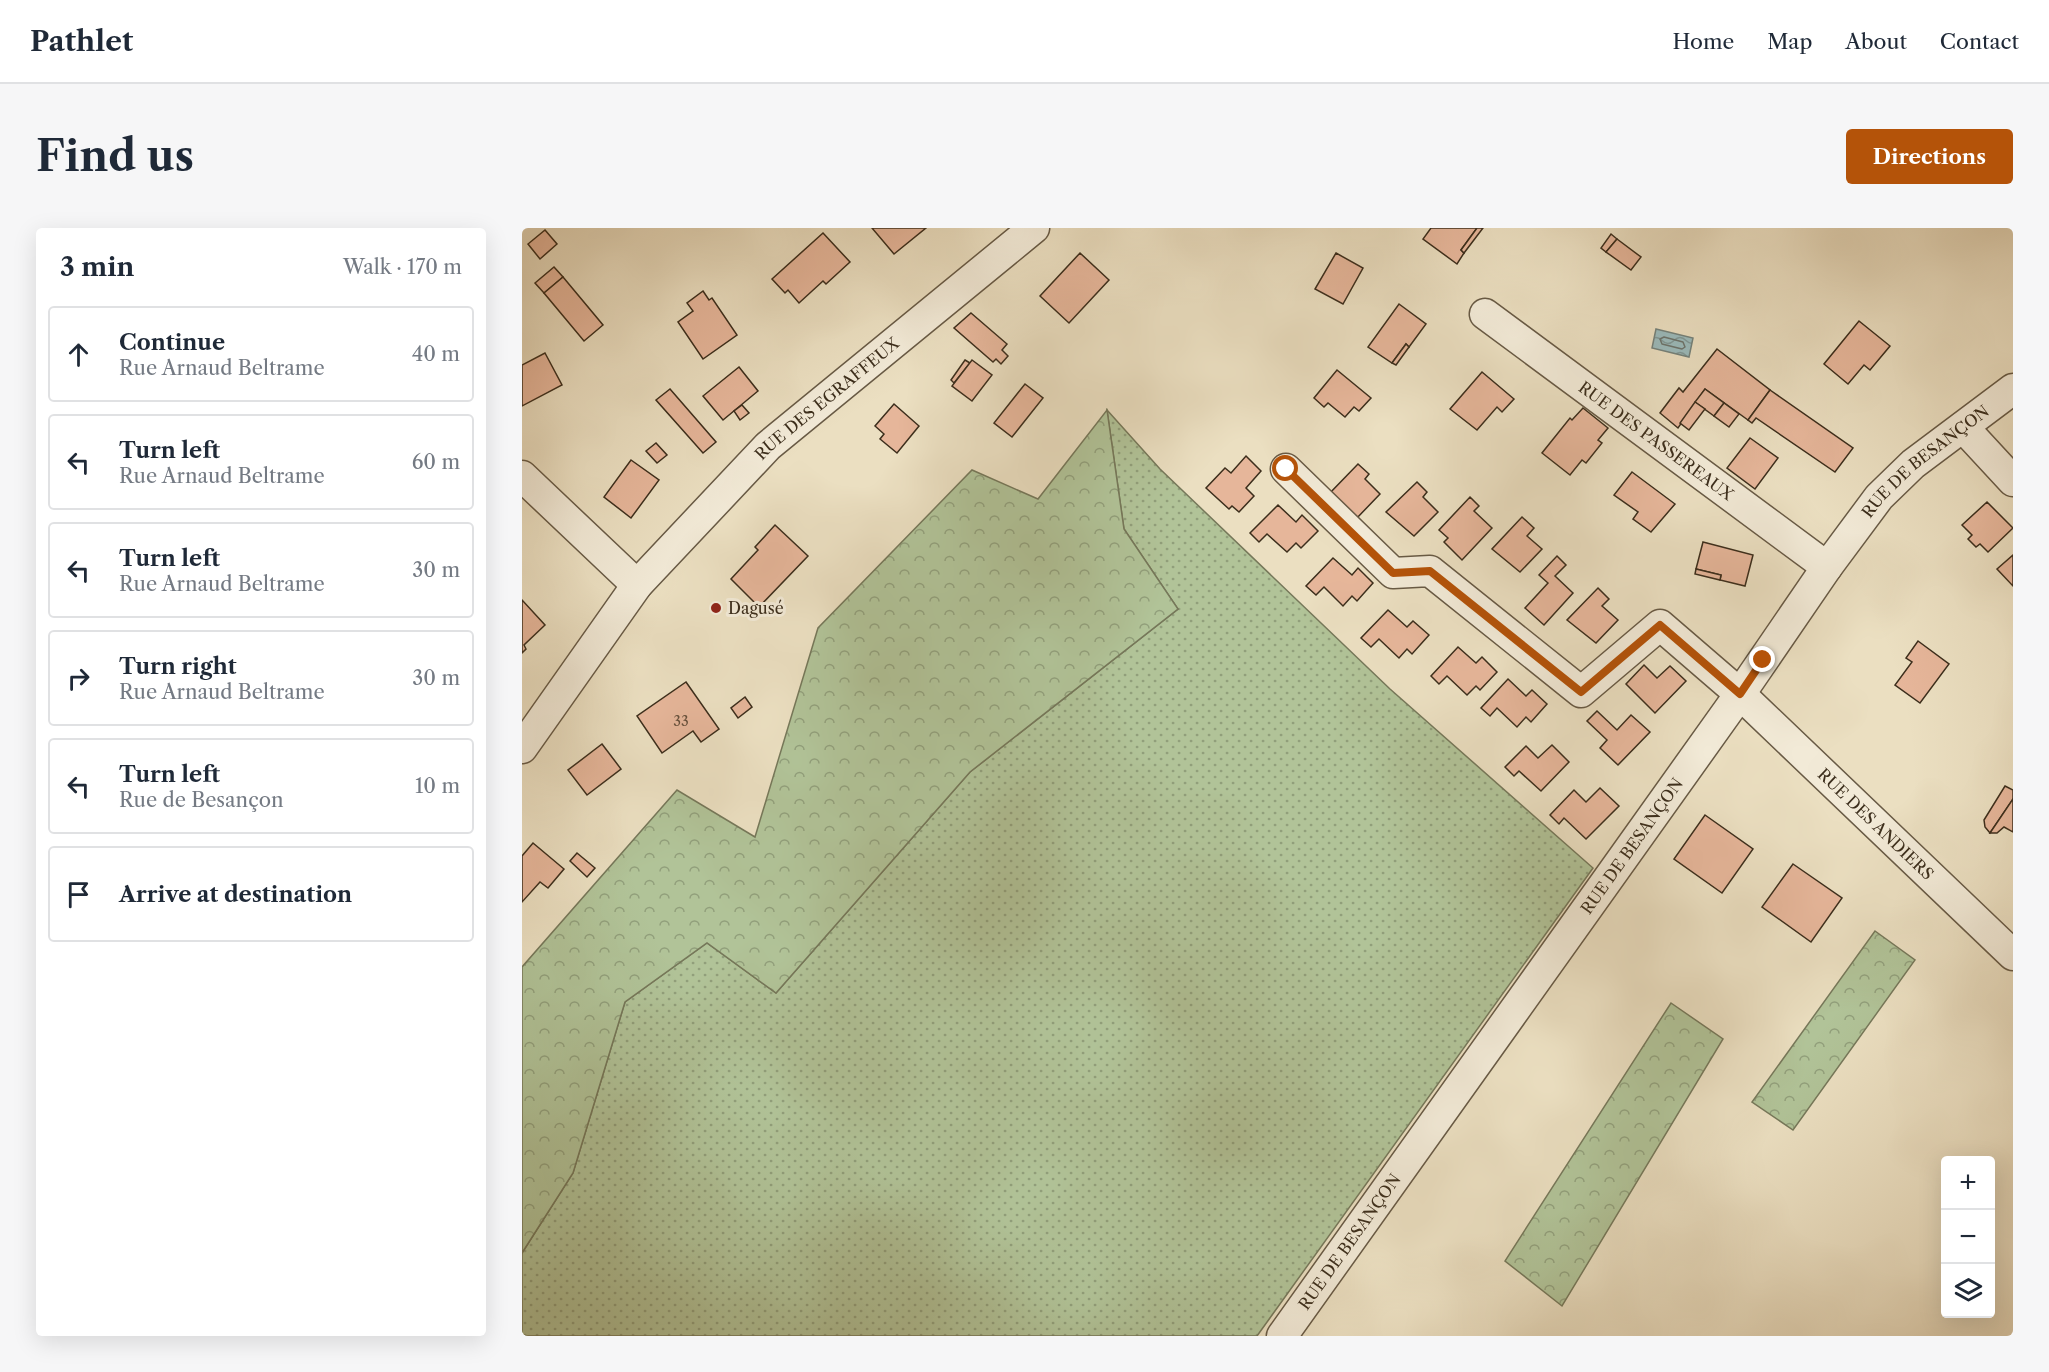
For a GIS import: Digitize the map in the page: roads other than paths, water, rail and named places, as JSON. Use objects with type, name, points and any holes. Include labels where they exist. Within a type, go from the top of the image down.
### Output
[{"type":"street","name":"RUE DES EGRAFFEUX","points":[[522,745],[637,585],[768,446],[1034,228]]},
{"type":"street","name":"RUE DES PASSEREAUX","points":[[1485,314],[1827,567]]},
{"type":"street","name":"RUE DE BESANÇON","points":[[1282,1336],[1740,694],[1827,567],[1880,497],[1913,464],[2013,389]]},
{"type":"street","points":[[1963,427],[2013,481]]},
{"type":"street","name":"RUE DES ANDIERS","points":[[1286,469],[1393,573],[1430,571],[1581,692],[1660,625],[1740,694],[2013,954]]},
{"type":"street","points":[[522,476],[637,585]]},
{"type":"water","points":[[1656,329],[1693,338],[1689,357],[1652,348]]},
{"type":"place","name":"Dagusé","points":[[716,608]]}]
